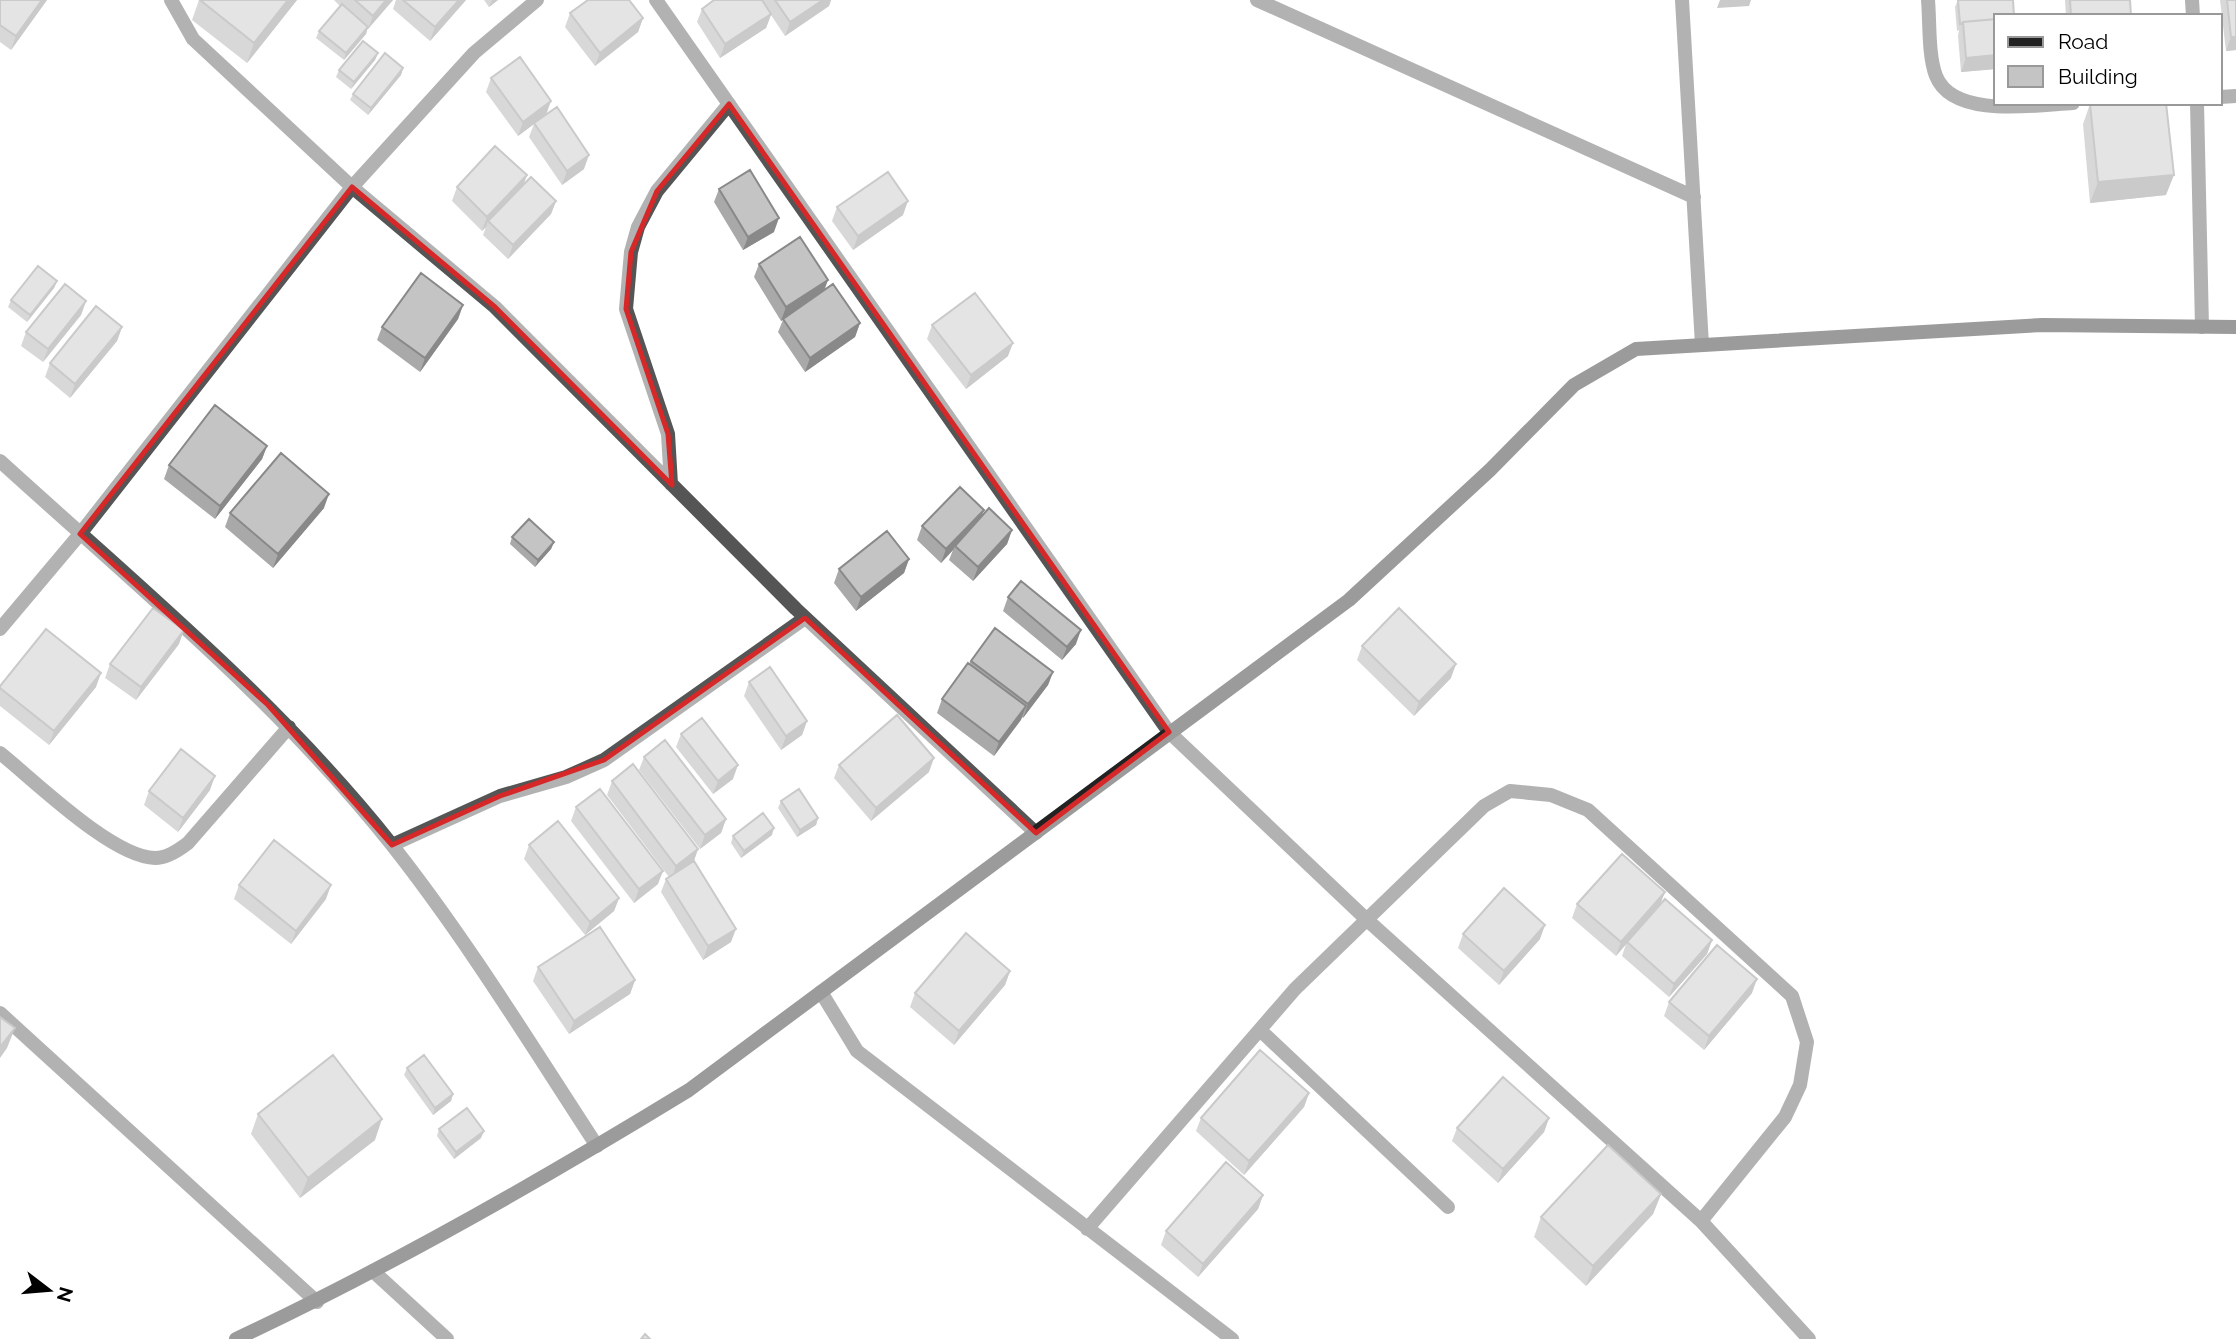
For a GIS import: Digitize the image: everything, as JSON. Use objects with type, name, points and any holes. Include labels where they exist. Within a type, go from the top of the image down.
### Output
[{"type":"street","points":[[171,0],[193,39],[352,187],[495,307],[805,618],[1036,833]]},
{"type":"street","points":[[0,629],[80,534],[352,187],[474,53],[537,0]]},
{"type":"street","points":[[656,0],[1169,732],[1365,918],[1701,1221],[1809,1339]]},
{"type":"street","points":[[1257,0],[1694,197]]},
{"type":"street","points":[[1682,0],[1702,345]]},
{"type":"street","points":[[1928,0],[1935,74],[1942,88],[1962,100],[1986,107],[2030,105]]},
{"type":"street","points":[[671,484],[668,434],[626,309],[631,252],[638,227],[657,191],[729,104]]},
{"type":"street","points":[[2197,105],[2202,327]]},
{"type":"street","points":[[236,1339],[373,1271],[597,1146],[689,1090],[1349,600],[1490,470],[1574,385],[1636,349],[2042,325],[2236,327]]},
{"type":"street","points":[[0,461],[289,727],[392,845],[487,979],[597,1146]]},
{"type":"street","points":[[392,845],[500,796],[566,777],[604,760],[805,618]]},
{"type":"street","points":[[0,753],[116,847],[156,858],[174,852],[188,843],[289,727]]},
{"type":"street","points":[[1087,1228],[1294,989],[1483,806],[1510,791],[1551,795],[1588,810],[1792,996],[1807,1042],[1800,1085],[1784,1117],[1701,1221]]},
{"type":"street","points":[[821,992],[857,1051],[1232,1339]]},
{"type":"street","points":[[0,1013],[317,1301]]},
{"type":"street","points":[[1260,1030],[1448,1208]]},
{"type":"street","points":[[373,1271],[447,1339]]},
{"type":"highlighted area","points":[[729,104],[1169,732],[1036,833],[805,618],[604,760],[500,796],[392,845],[268,705],[80,534],[352,187],[495,307],[672,485],[668,434],[626,309],[631,252],[657,191]]},
{"type":"building","points":[[0,0],[42,0],[16,36],[0,25]]},
{"type":"building","points":[[200,0],[288,0],[254,43]]},
{"type":"building","points":[[355,0],[386,0],[373,16]]},
{"type":"building","points":[[403,0],[459,0],[435,27]]},
{"type":"building","points":[[588,0],[629,0],[643,18],[600,53],[570,13]]},
{"type":"building","points":[[714,0],[762,0],[771,14],[725,44],[702,9]]},
{"type":"building","points":[[775,0],[823,0],[790,22]]},
{"type":"building","points":[[1958,0],[2013,0],[2014,14],[1994,14],[1994,19],[1960,24]]},
{"type":"building","points":[[2070,0],[2130,0],[2131,14],[2071,14]]},
{"type":"building","points":[[2227,0],[2236,0],[2236,37],[2231,37]]},
{"type":"building","points":[[342,4],[368,27],[346,53],[319,31]]},
{"type":"building","points":[[1994,19],[1994,55],[1966,58],[1963,22]]},
{"type":"building","points":[[363,41],[378,53],[354,82],[339,70]]},
{"type":"building","points":[[385,53],[403,68],[371,108],[353,94]]},
{"type":"building","points":[[520,57],[551,101],[523,122],[491,78]]},
{"type":"building","points":[[2090,105],[2166,105],[2174,175],[2098,182]]},
{"type":"building","points":[[557,107],[589,155],[567,171],[534,123]]},
{"type":"building","points":[[495,146],[527,175],[487,217],[457,187]]},
{"type":"building","points":[[750,170],[779,218],[748,237],[719,189]]},
{"type":"building","points":[[888,172],[908,201],[858,236],[837,207]]},
{"type":"building","points":[[531,177],[556,201],[513,245],[488,221]]},
{"type":"building","points":[[800,237],[828,280],[786,307],[759,264]]},
{"type":"building","points":[[38,266],[57,281],[30,315],[11,300]]},
{"type":"building","points":[[421,273],[463,305],[425,358],[382,327]]},
{"type":"building","points":[[65,284],[86,301],[48,349],[26,332]]},
{"type":"building","points":[[833,284],[860,323],[810,358],[783,319]]},
{"type":"building","points":[[975,293],[1013,343],[971,375],[932,325]]},
{"type":"building","points":[[96,306],[122,327],[75,384],[50,363]]},
{"type":"building","points":[[215,405],[267,446],[220,506],[169,465]]},
{"type":"building","points":[[281,453],[329,494],[278,554],[230,513]]},
{"type":"building","points":[[960,487],[984,510],[946,549],[922,526]]},
{"type":"building","points":[[989,508],[1012,530],[978,567],[955,546]]},
{"type":"building","points":[[529,519],[554,542],[538,560],[512,537]]},
{"type":"building","points":[[887,531],[909,559],[861,597],[839,569]]},
{"type":"building","points":[[1021,581],[1081,630],[1067,647],[1008,597]]},
{"type":"building","points":[[153,608],[184,630],[141,687],[110,664]]},
{"type":"building","points":[[1399,608],[1456,664],[1419,702],[1362,646]]},
{"type":"building","points":[[995,628],[1053,672],[1028,704],[971,661]]},
{"type":"building","points":[[46,629],[101,673],[54,731],[0,688]]},
{"type":"building","points":[[968,663],[1026,706],[999,742],[942,699]]},
{"type":"building","points":[[770,667],[807,721],[786,736],[749,682]]},
{"type":"building","points":[[897,715],[934,758],[876,808],[839,765]]},
{"type":"building","points":[[702,718],[738,765],[718,781],[681,734]]},
{"type":"building","points":[[665,740],[726,819],[705,835],[644,757]]},
{"type":"building","points":[[181,749],[215,776],[183,818],[149,791]]},
{"type":"building","points":[[633,764],[698,849],[676,866],[612,781]]},
{"type":"building","points":[[600,789],[663,871],[639,889],[576,807]]},
{"type":"building","points":[[799,789],[818,818],[800,830],[781,801]]},
{"type":"building","points":[[763,813],[774,828],[744,851],[733,836]]},
{"type":"building","points":[[558,821],[619,898],[590,922],[529,845]]},
{"type":"building","points":[[274,840],[331,885],[296,931],[239,885]]},
{"type":"building","points":[[1622,854],[1665,892],[1621,942],[1577,904]]},
{"type":"building","points":[[694,861],[736,929],[708,946],[666,879]]},
{"type":"building","points":[[1504,888],[1545,925],[1504,971],[1463,934]]},
{"type":"building","points":[[1665,899],[1712,940],[1674,984],[1627,942]]},
{"type":"building","points":[[600,927],[635,980],[574,1021],[538,967]]},
{"type":"building","points":[[966,933],[1010,971],[959,1031],[915,993]]},
{"type":"building","points":[[1717,945],[1757,979],[1709,1036],[1669,1002]]},
{"type":"building","points":[[0,1017],[15,1028],[0,1047]]},
{"type":"building","points":[[1260,1050],[1309,1093],[1249,1161],[1201,1118]]},
{"type":"building","points":[[333,1055],[382,1119],[308,1178],[258,1114]]},
{"type":"building","points":[[424,1055],[453,1094],[435,1108],[407,1068]]},
{"type":"building","points":[[1503,1077],[1549,1118],[1503,1169],[1457,1128]]},
{"type":"building","points":[[467,1108],[484,1131],[456,1152],[439,1129]]},
{"type":"building","points":[[1608,1145],[1661,1194],[1593,1266],[1541,1217]]},
{"type":"building","points":[[1226,1162],[1263,1195],[1203,1264],[1166,1231]]}]
